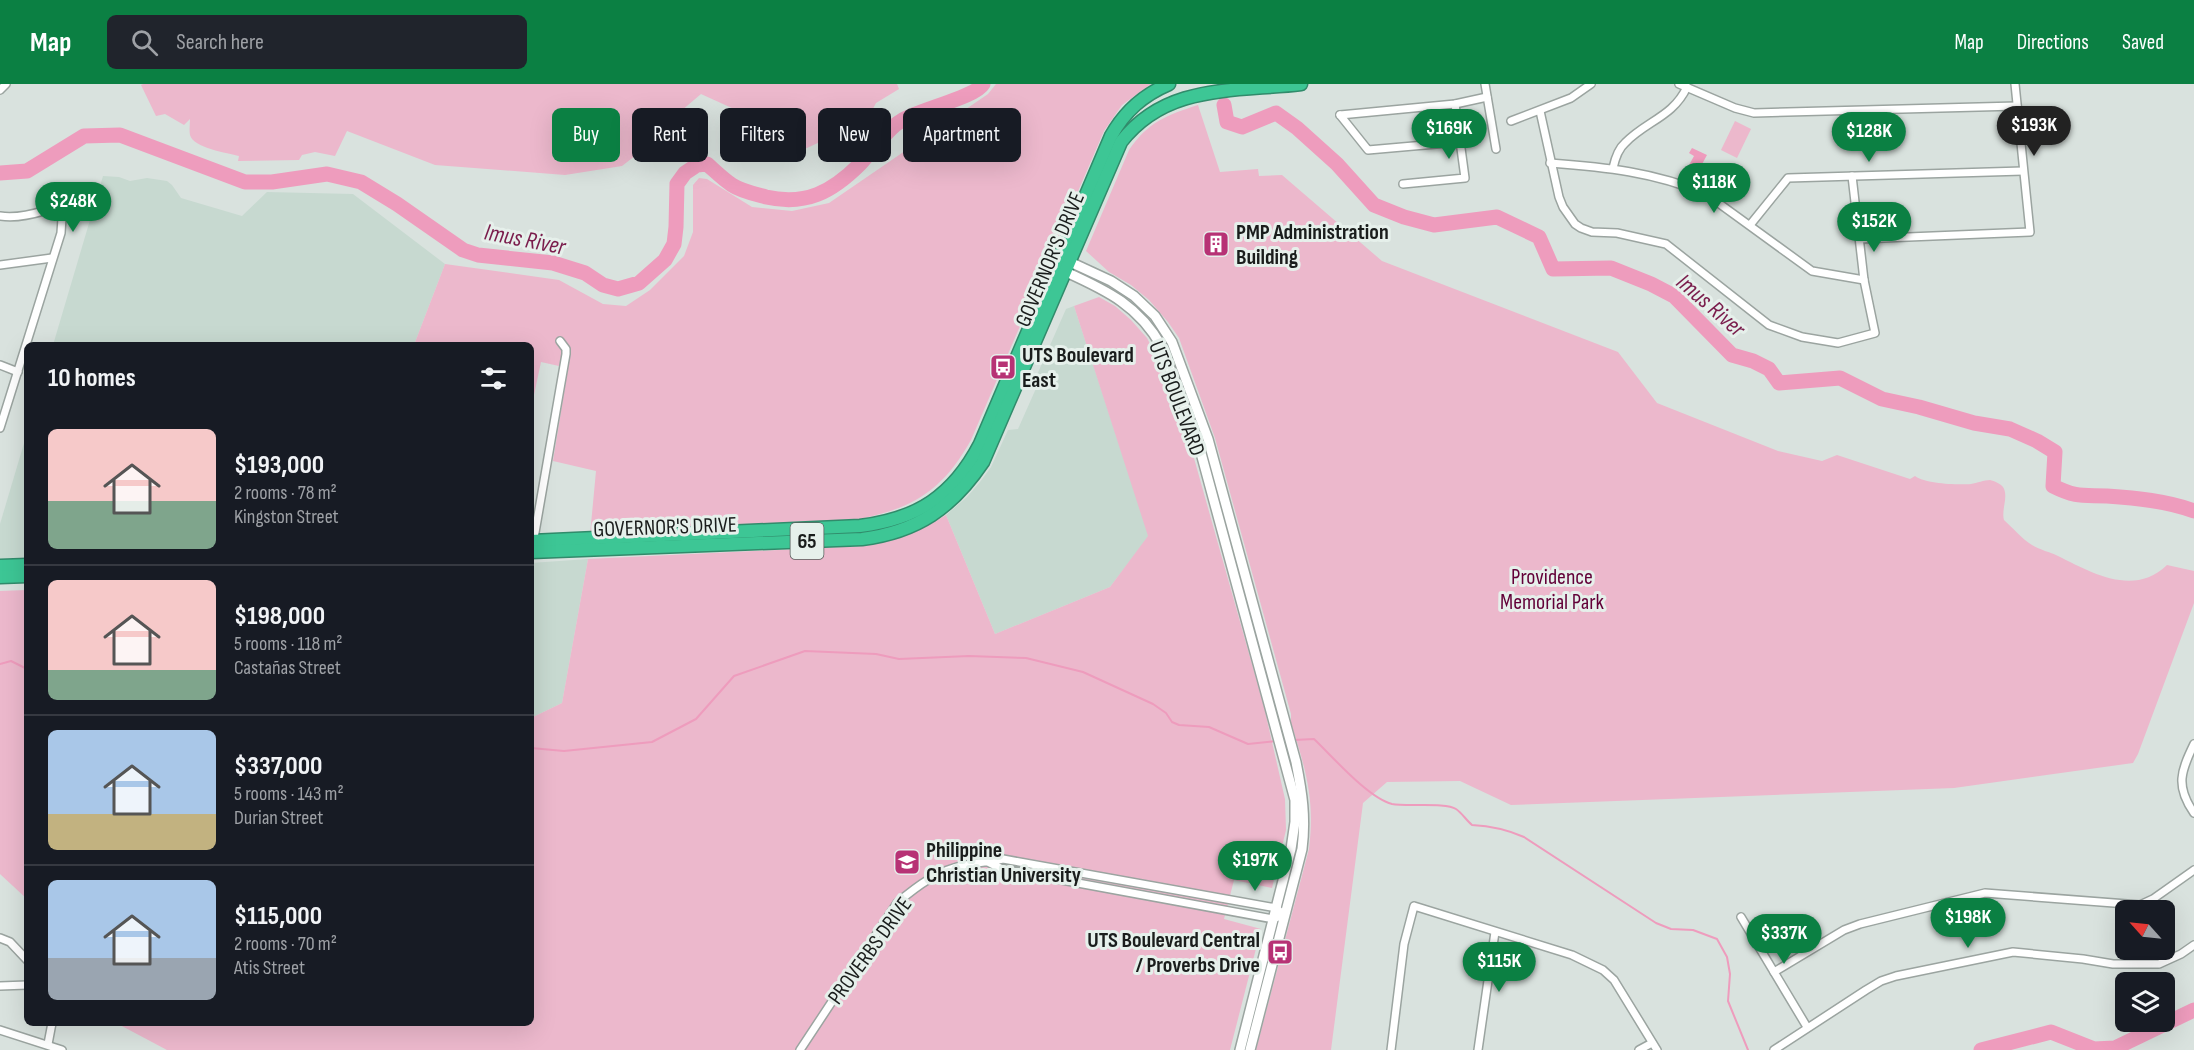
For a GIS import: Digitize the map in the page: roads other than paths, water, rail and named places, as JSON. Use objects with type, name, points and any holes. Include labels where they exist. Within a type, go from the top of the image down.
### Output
[{"type":"highway","name":"GOVERNOR'S DRIVE","points":[[534,547],[860,526],[893,520],[921,510],[953,485],[973,458],[1097,166],[1119,122],[1137,103],[1169,84]]},
{"type":"highway","name":"GOVERNOR'S DRIVE","points":[[534,547],[862,538],[897,532],[926,520],[960,493],[983,462],[1121,142],[1128,132],[1155,108],[1175,98],[1202,91],[1300,84]]},
{"type":"highway","points":[[0,566],[24,565]]},
{"type":"highway","points":[[0,577],[24,576]]},
{"type":"main road","name":"UTS BOULEVARD","points":[[1057,262],[1112,281],[1134,296],[1155,316],[1172,342],[1209,440],[1296,762],[1304,798],[1305,823],[1302,849],[1280,912],[1273,919],[1240,1050]]},
{"type":"main road","name":"UTS BOULEVARD","points":[[1068,267],[1127,304],[1146,323],[1162,347],[1198,442],[1286,765],[1294,800],[1295,822],[1280,912],[1250,1050]]},
{"type":"street","points":[[0,90],[6,84]]},
{"type":"street","points":[[1485,84],[1496,149]]},
{"type":"street","points":[[1511,121],[1571,98],[1591,84]]},
{"type":"street","points":[[1679,84],[1735,108],[1754,113],[2017,106]]},
{"type":"street","points":[[1860,239],[2030,232],[2015,84]]},
{"type":"street","points":[[1613,168],[1617,154],[1624,143],[1680,102],[1687,87]]},
{"type":"street","points":[[1459,142],[1368,150],[1340,115],[1455,104],[1487,97]]},
{"type":"street","points":[[1403,184],[1465,178],[1455,104]]},
{"type":"street","points":[[1540,111],[1550,163],[1563,207],[1575,224],[1592,232],[1617,233],[1666,244],[1769,325],[1802,338],[1838,343],[1875,333],[1864,280],[1852,176]]},
{"type":"street","points":[[1550,163],[1613,168],[1666,178],[1689,186],[1706,194],[1812,271],[1864,280]]},
{"type":"street","points":[[1750,225],[1788,178],[2023,171]]},
{"type":"street","points":[[0,216],[20,216],[59,206],[86,193]]},
{"type":"street","points":[[27,342],[61,232],[62,218],[59,206]]},
{"type":"street","points":[[0,265],[52,258]]},
{"type":"street","points":[[534,536],[566,354],[566,349],[560,341]]},
{"type":"street","points":[[0,428],[24,352]]},
{"type":"street","points":[[0,365],[18,372]]},
{"type":"street","points":[[2194,744],[2180,779],[2182,794],[2194,813]]},
{"type":"street","name":"PROVERBS DRIVE","points":[[800,1050],[897,903],[917,886],[939,873],[965,865],[1003,859],[1280,912]]},
{"type":"street","name":"PROVERBS DRIVE","points":[[988,862],[1002,869],[1273,919]]},
{"type":"street","points":[[1774,972],[1845,930],[1860,924],[1985,893],[2140,905],[2194,870]]},
{"type":"street","points":[[1391,1050],[1404,944],[1414,906],[1572,955],[1603,970],[1614,980],[1657,1050]]},
{"type":"street","points":[[1741,917],[1807,1027]]},
{"type":"street","points":[[1478,1050],[1495,932]]},
{"type":"street","points":[[0,938],[10,942],[24,957]]},
{"type":"street","points":[[1774,1050],[1881,981],[1920,971],[2013,952],[2113,964],[2159,964],[2194,945]]},
{"type":"street","points":[[0,986],[24,985]]},
{"type":"street","points":[[48,1044],[51,1026]]},
{"type":"street","points":[[0,1030],[62,1050]]},
{"type":"street","points":[[1639,1050],[1652,1043]]},
{"type":"waterway","name":"Imus River","points":[[0,173],[27,171],[84,136],[120,135],[245,182],[272,182],[327,174],[361,182],[463,250],[478,255],[553,263],[585,273],[603,285],[618,289],[639,283],[665,260],[674,244],[677,184],[685,173],[697,165],[707,164],[732,185],[748,192],[780,199],[806,198],[828,189],[850,174],[896,124],[920,112],[970,94],[983,84]]},
{"type":"waterway","name":"Imus River","points":[[1224,105],[1227,122],[1242,127],[1276,113],[1297,128],[1337,164],[1374,205],[1404,217],[1434,225],[1497,217],[1539,237],[1553,269],[1611,268],[1651,284],[1674,296],[1732,355],[1753,361],[1769,369],[1779,383],[1840,378],[1882,399],[1974,423],[2010,429],[2055,452],[2053,486],[2061,490],[2080,495],[2151,500],[2194,511]]},
{"type":"waterway","points":[[534,748],[564,751],[652,742],[696,719],[734,676],[805,651],[876,654],[899,659],[969,656],[1026,658],[1083,672],[1153,704],[1166,713],[1172,722],[1179,725],[1209,727],[1248,744],[1277,741]]},
{"type":"waterway","points":[[0,664],[11,661],[24,668]]},
{"type":"waterway","points":[[1294,740],[1314,739],[1372,794],[1382,800],[1399,805],[1451,807],[1472,825],[1498,828],[1517,834],[1656,923],[1671,929],[1693,930],[1717,939],[1727,957],[1730,974],[1728,1001],[1748,1050]]},
{"type":"waterway","points":[[1981,1050],[2051,1032],[2094,1049],[2115,1048],[2194,1010]]},
{"type":"place","name":"PMP Administration Building","points":[[1216,244]]},
{"type":"place","name":"UTS Boulevard East","points":[[1003,367]]},
{"type":"place","name":"Philippine Christian University","points":[[907,862]]},
{"type":"place","name":"UTS Boulevard Central / Proverbs Drive","points":[[1280,952]]},
{"type":"park label","name":"Providence Memorial Park","points":[[1552,588]]}]
